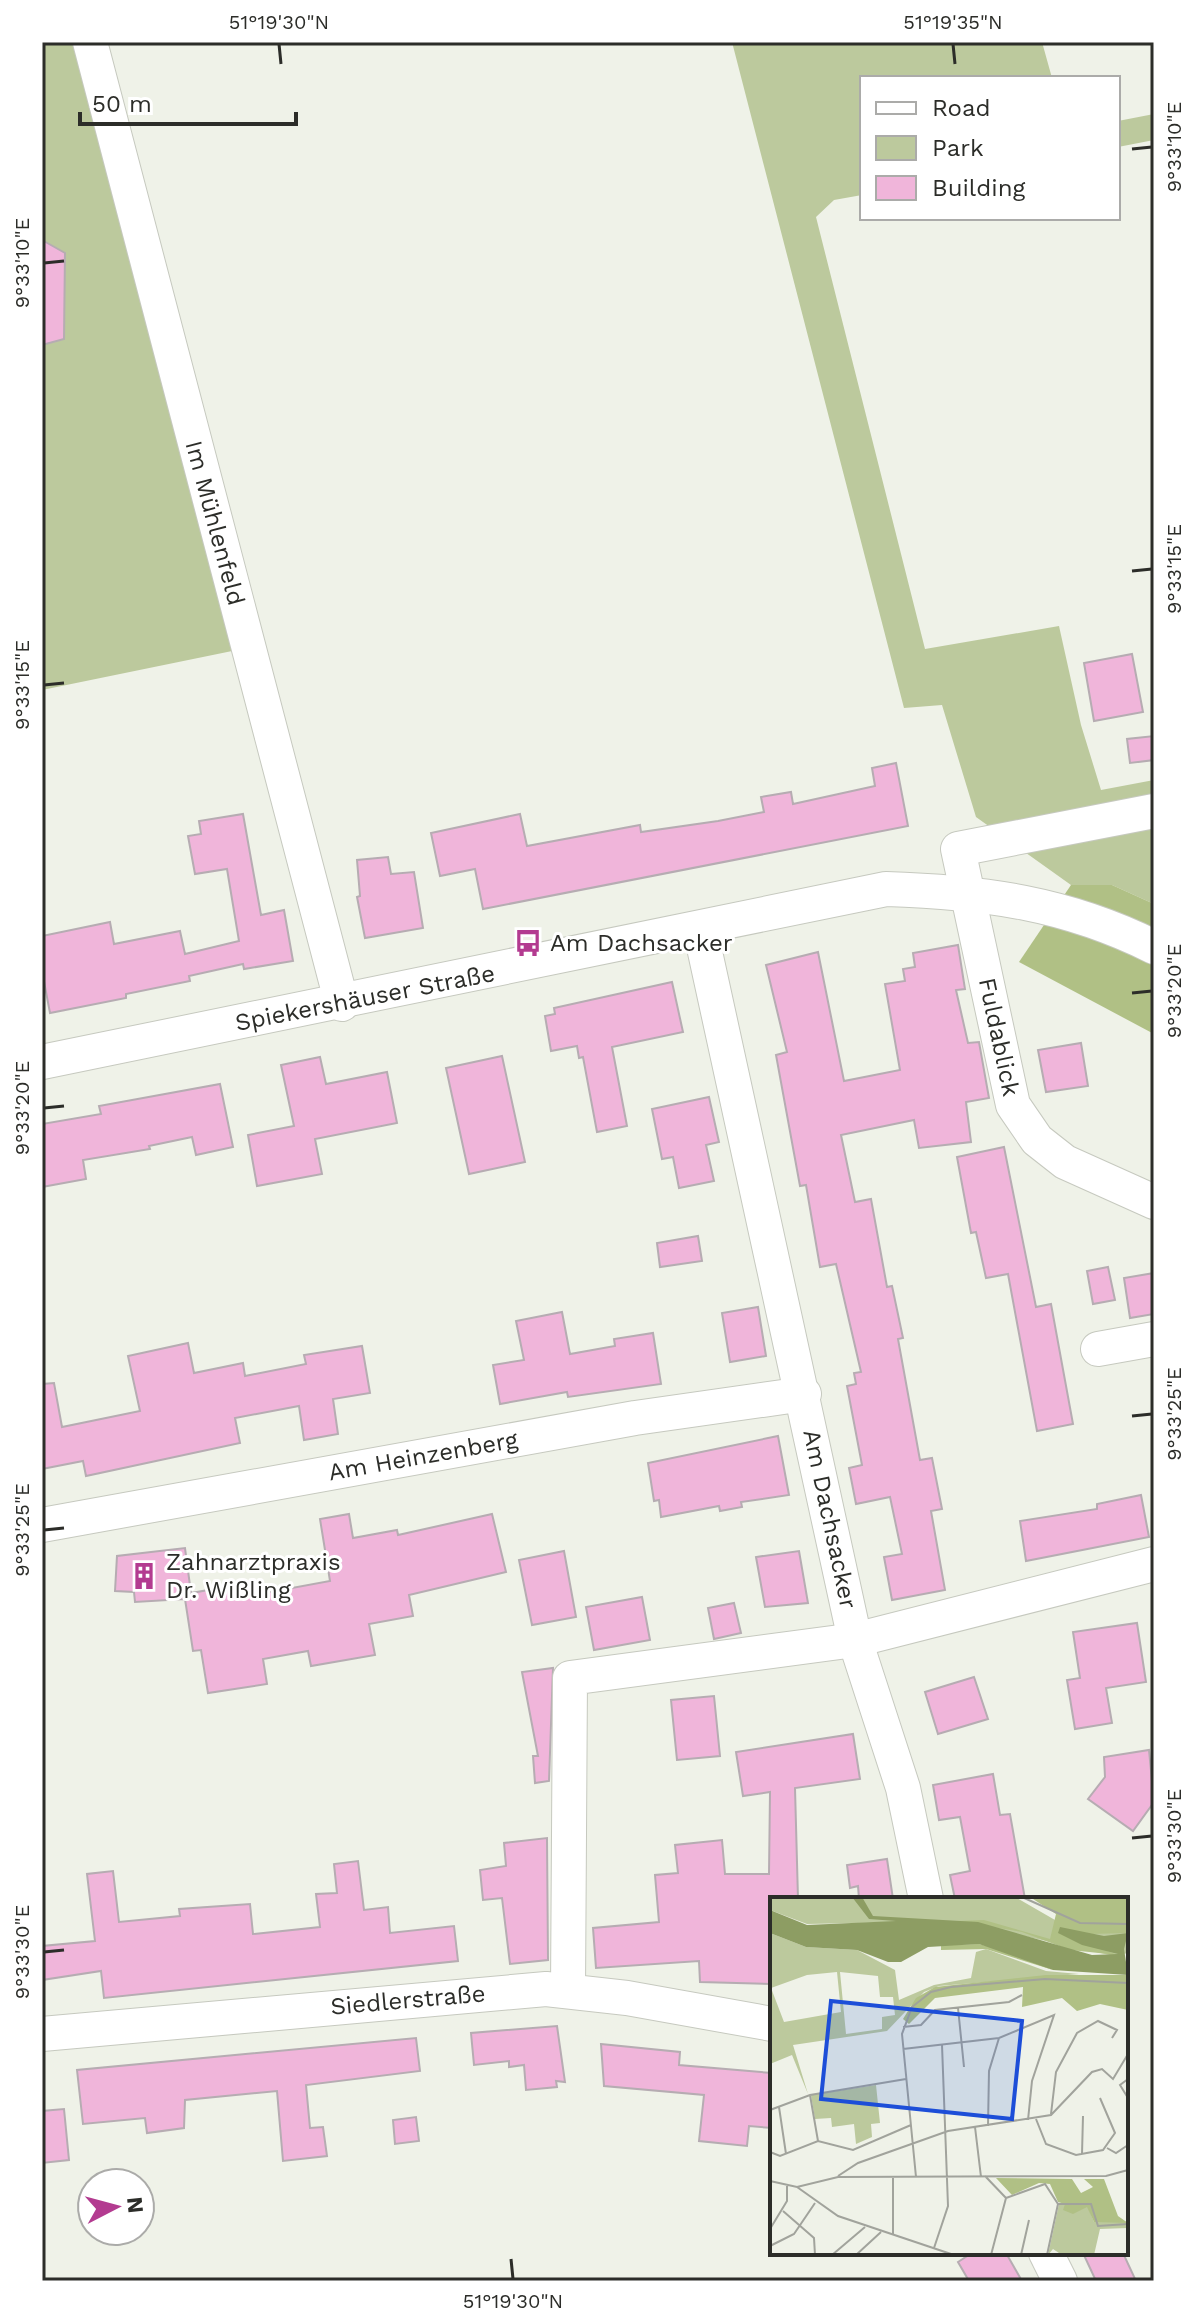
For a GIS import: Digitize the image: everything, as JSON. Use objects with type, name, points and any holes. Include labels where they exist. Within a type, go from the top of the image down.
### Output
[{"type":"street","name":"Im Mühlenfeld","points":[[90,42],[342,1004]]},
{"type":"street","name":"Fuldablick","points":[[1154,811],[958,849],[1013,1105],[1037,1140],[1065,1162],[1154,1202]]},
{"type":"street","name":"Spiekershäuser Straße","points":[[42,1062],[342,1004],[886,889],[967,892],[1022,901],[1117,928],[1154,947]]},
{"type":"street","name":"Am Dachsacker","points":[[700,929],[804,1394],[855,1640],[903,1788],[926,1897]]},
{"type":"street","points":[[1098,1349],[1154,1339]]},
{"type":"street","name":"Am Heinzenberg","points":[[42,1525],[621,1421],[804,1394]]},
{"type":"street","points":[[855,1640],[1154,1564]]},
{"type":"street","name":"Am Dachsacker","points":[[568,1991],[570,1678],[855,1640]]},
{"type":"street","name":"Siedlerstraße","points":[[42,2034],[546,1989],[770,2024]]},
{"type":"street","points":[[1047,2255],[1060,2281]]},
{"type":"green space","points":[[42,42],[74,42],[237,650],[42,690]]},
{"type":"green space","points":[[732,42],[1042,42],[1051,76],[860,76],[860,195],[834,200],[816,217],[925,649],[1059,626],[1081,725],[1101,790],[1154,780],[1154,904],[1112,885],[1071,885],[976,817],[942,705],[904,708]]},
{"type":"green space","points":[[1154,114],[1154,140],[1120,147],[1120,121]]},
{"type":"green space","points":[[1071,885],[1112,885],[1154,904],[1154,1034],[1019,962]]},
{"type":"building","points":[[42,240],[65,253],[64,339],[42,345]]},
{"type":"building","points":[[1132,654],[1143,712],[1094,721],[1084,663]]},
{"type":"building","points":[[1154,736],[1154,760],[1130,763],[1127,739]]},
{"type":"building","points":[[896,763],[908,826],[483,909],[475,869],[440,876],[431,833],[520,814],[527,846],[640,825],[641,832],[718,821],[764,812],[761,797],[791,792],[793,804],[875,786],[872,768]]},
{"type":"building","points":[[243,814],[261,915],[284,910],[293,961],[244,969],[243,964],[189,976],[190,981],[126,994],[126,998],[50,1013],[42,971],[42,936],[110,922],[114,944],[180,931],[185,954],[239,941],[227,869],[195,874],[188,836],[201,834],[199,821]]},
{"type":"building","points":[[388,857],[391,874],[414,872],[423,928],[365,938],[357,897],[360,896],[357,860]]},
{"type":"building","points":[[958,945],[965,989],[956,990],[968,1043],[979,1042],[989,1098],[966,1102],[971,1142],[919,1148],[914,1120],[841,1135],[855,1202],[871,1199],[887,1287],[892,1286],[903,1338],[898,1339],[920,1460],[932,1458],[942,1509],[931,1511],[945,1590],[892,1600],[884,1557],[902,1554],[890,1497],[856,1504],[849,1468],[862,1465],[847,1386],[856,1384],[854,1373],[861,1372],[836,1264],[820,1267],[806,1185],[800,1186],[776,1055],[787,1052],[766,965],[818,952],[844,1081],[900,1070],[885,984],[905,981],[903,969],[915,967],[913,953]]},
{"type":"building","points":[[672,982],[683,1032],[612,1047],[627,1126],[597,1132],[583,1057],[579,1058],[577,1046],[551,1051],[545,1016],[555,1014],[554,1008]]},
{"type":"building","points":[[1081,1043],[1088,1086],[1046,1092],[1038,1050]]},
{"type":"building","points":[[502,1056],[525,1162],[469,1174],[446,1068]]},
{"type":"building","points":[[320,1057],[326,1084],[387,1072],[397,1123],[315,1139],[322,1174],[257,1186],[248,1135],[294,1126],[281,1065]]},
{"type":"building","points":[[220,1084],[233,1147],[196,1155],[192,1137],[149,1146],[150,1149],[83,1160],[86,1179],[42,1187],[42,1124],[101,1114],[99,1106]]},
{"type":"building","points":[[709,1097],[719,1142],[706,1145],[714,1181],[679,1188],[673,1157],[662,1159],[652,1109]]},
{"type":"building","points":[[1004,1147],[1036,1307],[1051,1304],[1073,1424],[1037,1431],[1008,1274],[986,1278],[976,1232],[971,1233],[957,1157]]},
{"type":"building","points":[[698,1236],[702,1261],[660,1267],[657,1243]]},
{"type":"building","points":[[1108,1267],[1115,1300],[1093,1304],[1087,1271]]},
{"type":"building","points":[[1154,1273],[1154,1314],[1130,1318],[1124,1278]]},
{"type":"building","points":[[758,1307],[766,1356],[730,1362],[722,1313]]},
{"type":"building","points":[[562,1312],[570,1354],[615,1346],[614,1339],[653,1333],[661,1384],[568,1397],[567,1392],[500,1404],[493,1365],[524,1360],[516,1321]]},
{"type":"building","points":[[188,1343],[194,1373],[243,1363],[245,1376],[306,1364],[304,1355],[362,1346],[370,1393],[333,1399],[338,1434],[304,1440],[299,1406],[235,1418],[240,1443],[86,1476],[83,1461],[42,1469],[42,1384],[54,1383],[62,1427],[140,1411],[128,1356]]},
{"type":"building","points":[[778,1436],[789,1495],[741,1502],[742,1507],[720,1511],[719,1506],[661,1517],[659,1500],[654,1501],[648,1463]]},
{"type":"building","points":[[1141,1495],[1149,1537],[1026,1561],[1020,1521],[1097,1509],[1097,1504]]},
{"type":"building","points":[[349,1514],[353,1538],[397,1530],[398,1535],[492,1514],[506,1572],[409,1595],[413,1616],[369,1624],[375,1655],[311,1666],[308,1651],[263,1659],[267,1684],[208,1693],[201,1650],[193,1651],[185,1599],[135,1602],[134,1592],[115,1591],[117,1556],[185,1548],[191,1593],[231,1586],[233,1599],[330,1581],[320,1519]]},
{"type":"building","points":[[564,1551],[576,1617],[532,1625],[519,1560]]},
{"type":"building","points":[[799,1551],[808,1603],[765,1607],[756,1557]]},
{"type":"building","points":[[642,1597],[650,1640],[594,1650],[586,1607]]},
{"type":"building","points":[[734,1603],[741,1633],[714,1639],[708,1608]]},
{"type":"building","points":[[1137,1623],[1146,1682],[1106,1688],[1112,1723],[1075,1729],[1067,1680],[1080,1678],[1073,1632]]},
{"type":"building","points":[[553,1668],[549,1781],[535,1783],[533,1756],[538,1756],[522,1672]]},
{"type":"building","points":[[974,1677],[988,1719],[938,1734],[925,1692]]},
{"type":"building","points":[[714,1696],[720,1756],[677,1760],[671,1700]]},
{"type":"building","points":[[853,1734],[860,1779],[795,1788],[798,1897],[770,1897],[770,1984],[700,1982],[699,1961],[596,1968],[593,1928],[659,1922],[655,1875],[678,1873],[675,1845],[722,1840],[725,1874],[769,1874],[770,1792],[743,1796],[736,1752]]},
{"type":"building","points":[[1149,1750],[1154,1802],[1133,1831],[1088,1799],[1105,1777],[1104,1757]]},
{"type":"building","points":[[993,1774],[1000,1815],[1010,1814],[1025,1897],[955,1897],[950,1875],[970,1871],[960,1817],[939,1820],[933,1785]]},
{"type":"building","points":[[547,1838],[548,1960],[510,1964],[502,1898],[483,1900],[480,1870],[506,1866],[504,1843]]},
{"type":"building","points":[[887,1859],[893,1897],[859,1897],[858,1886],[850,1888],[847,1865]]},
{"type":"building","points":[[358,1861],[364,1910],[388,1907],[390,1933],[454,1926],[458,1961],[104,1998],[101,1971],[42,1980],[42,1946],[95,1941],[87,1874],[113,1871],[119,1922],[180,1916],[179,1909],[250,1904],[253,1934],[320,1927],[316,1894],[337,1893],[334,1864]]},
{"type":"building","points":[[557,2026],[565,2082],[556,2081],[557,2087],[526,2090],[524,2065],[509,2067],[509,2061],[474,2065],[471,2033]]},
{"type":"building","points":[[416,2038],[420,2071],[306,2085],[310,2128],[323,2127],[327,2156],[283,2161],[277,2091],[185,2100],[184,2128],[147,2133],[145,2118],[83,2124],[77,2070]]},
{"type":"building","points":[[601,2044],[680,2052],[679,2065],[770,2073],[770,2128],[749,2126],[747,2146],[699,2141],[704,2095],[604,2086]]},
{"type":"building","points":[[64,2109],[69,2160],[42,2163],[42,2111]]},
{"type":"building","points":[[416,2117],[419,2141],[395,2144],[393,2120]]},
{"type":"building","points":[[969,2255],[1007,2255],[1022,2281],[969,2281],[958,2262]]},
{"type":"building","points":[[1084,2255],[1124,2255],[1136,2281],[1096,2281]]},
{"type":"place","name":"Am Dachsacker","points":[[528,943]]},
{"type":"place","name":"Zahnarztpraxis Dr. Wißling","points":[[144,1576]]}]
